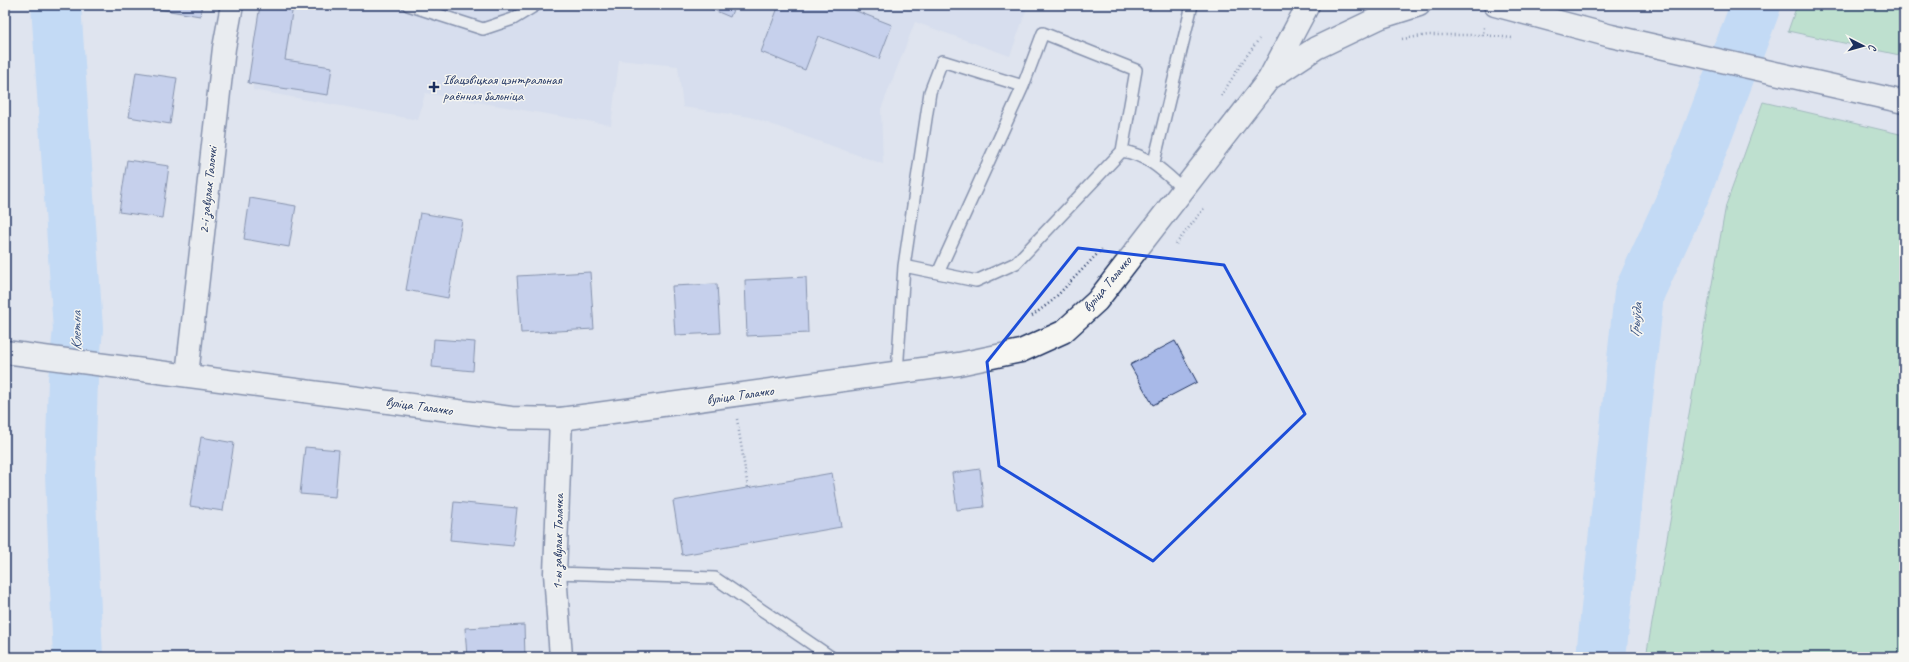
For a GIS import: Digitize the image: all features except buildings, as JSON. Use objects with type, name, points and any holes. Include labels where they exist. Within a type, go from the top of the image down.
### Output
[{"type":"street","name":"2-і завулак Талочкі","points":[[187,375],[224,48],[232,5]]},
{"type":"street","name":"вуліца Талачко","points":[[5,352],[511,418],[562,423],[959,364],[1021,351],[1063,332],[1097,301],[1269,79],[1308,5]]},
{"type":"street","points":[[1269,79],[1316,48],[1382,17],[1419,5]]},
{"type":"street","points":[[1490,12],[1611,36],[1899,101]]},
{"type":"street","name":"1-ы завулак Талачка","points":[[562,423],[555,569],[562,657]]},
{"type":"lane","points":[[408,5],[483,29],[513,19],[536,5]]},
{"type":"lane","points":[[1154,162],[1192,5]]},
{"type":"lane","points":[[904,266],[976,281],[1016,263],[1122,150],[1136,70],[1043,33],[1023,86],[938,273]]},
{"type":"lane","points":[[897,373],[904,266],[930,92],[942,61],[1023,86]]},
{"type":"lane","points":[[1122,150],[1136,153],[1154,162],[1184,189]]},
{"type":"lane","points":[[555,569],[715,578],[831,657]]},
{"type":"path","points":[[1398,40],[1429,35],[1483,35],[1490,12]]},
{"type":"path","points":[[1219,100],[1243,61],[1260,38]]},
{"type":"path","points":[[1173,248],[1206,205]]},
{"type":"path","points":[[1030,318],[1052,301],[1105,246]]},
{"type":"path","points":[[736,414],[748,488]]},
{"type":"highlighted area","points":[[1078,248],[1224,265],[1305,414],[1153,561],[999,466],[987,362]]},
{"type":"shaded area","name":"Івацэвіцкая цэнтральная раённая бальніца","points":[[260,5],[1028,5],[1010,56],[915,22],[881,109],[883,164],[751,117],[683,107],[678,66],[619,60],[611,125],[425,93],[418,120],[253,90],[253,84],[248,83]]},
{"type":"green space","points":[[1797,5],[1904,5],[1904,56],[1788,31]]},
{"type":"green space","points":[[1763,102],[1904,135],[1904,657],[1646,657],[1726,205]]},
{"type":"waterway","name":"Клетна","points":[[56,5],[78,329],[73,380],[70,474],[78,657]]},
{"type":"waterway","name":"Грыўда","points":[[1601,657],[1639,293],[1687,188],[1756,5]]},
{"type":"place","name":"Івацэвіцкая цэнтральная раённая бальніца","points":[[434,87]]}]
